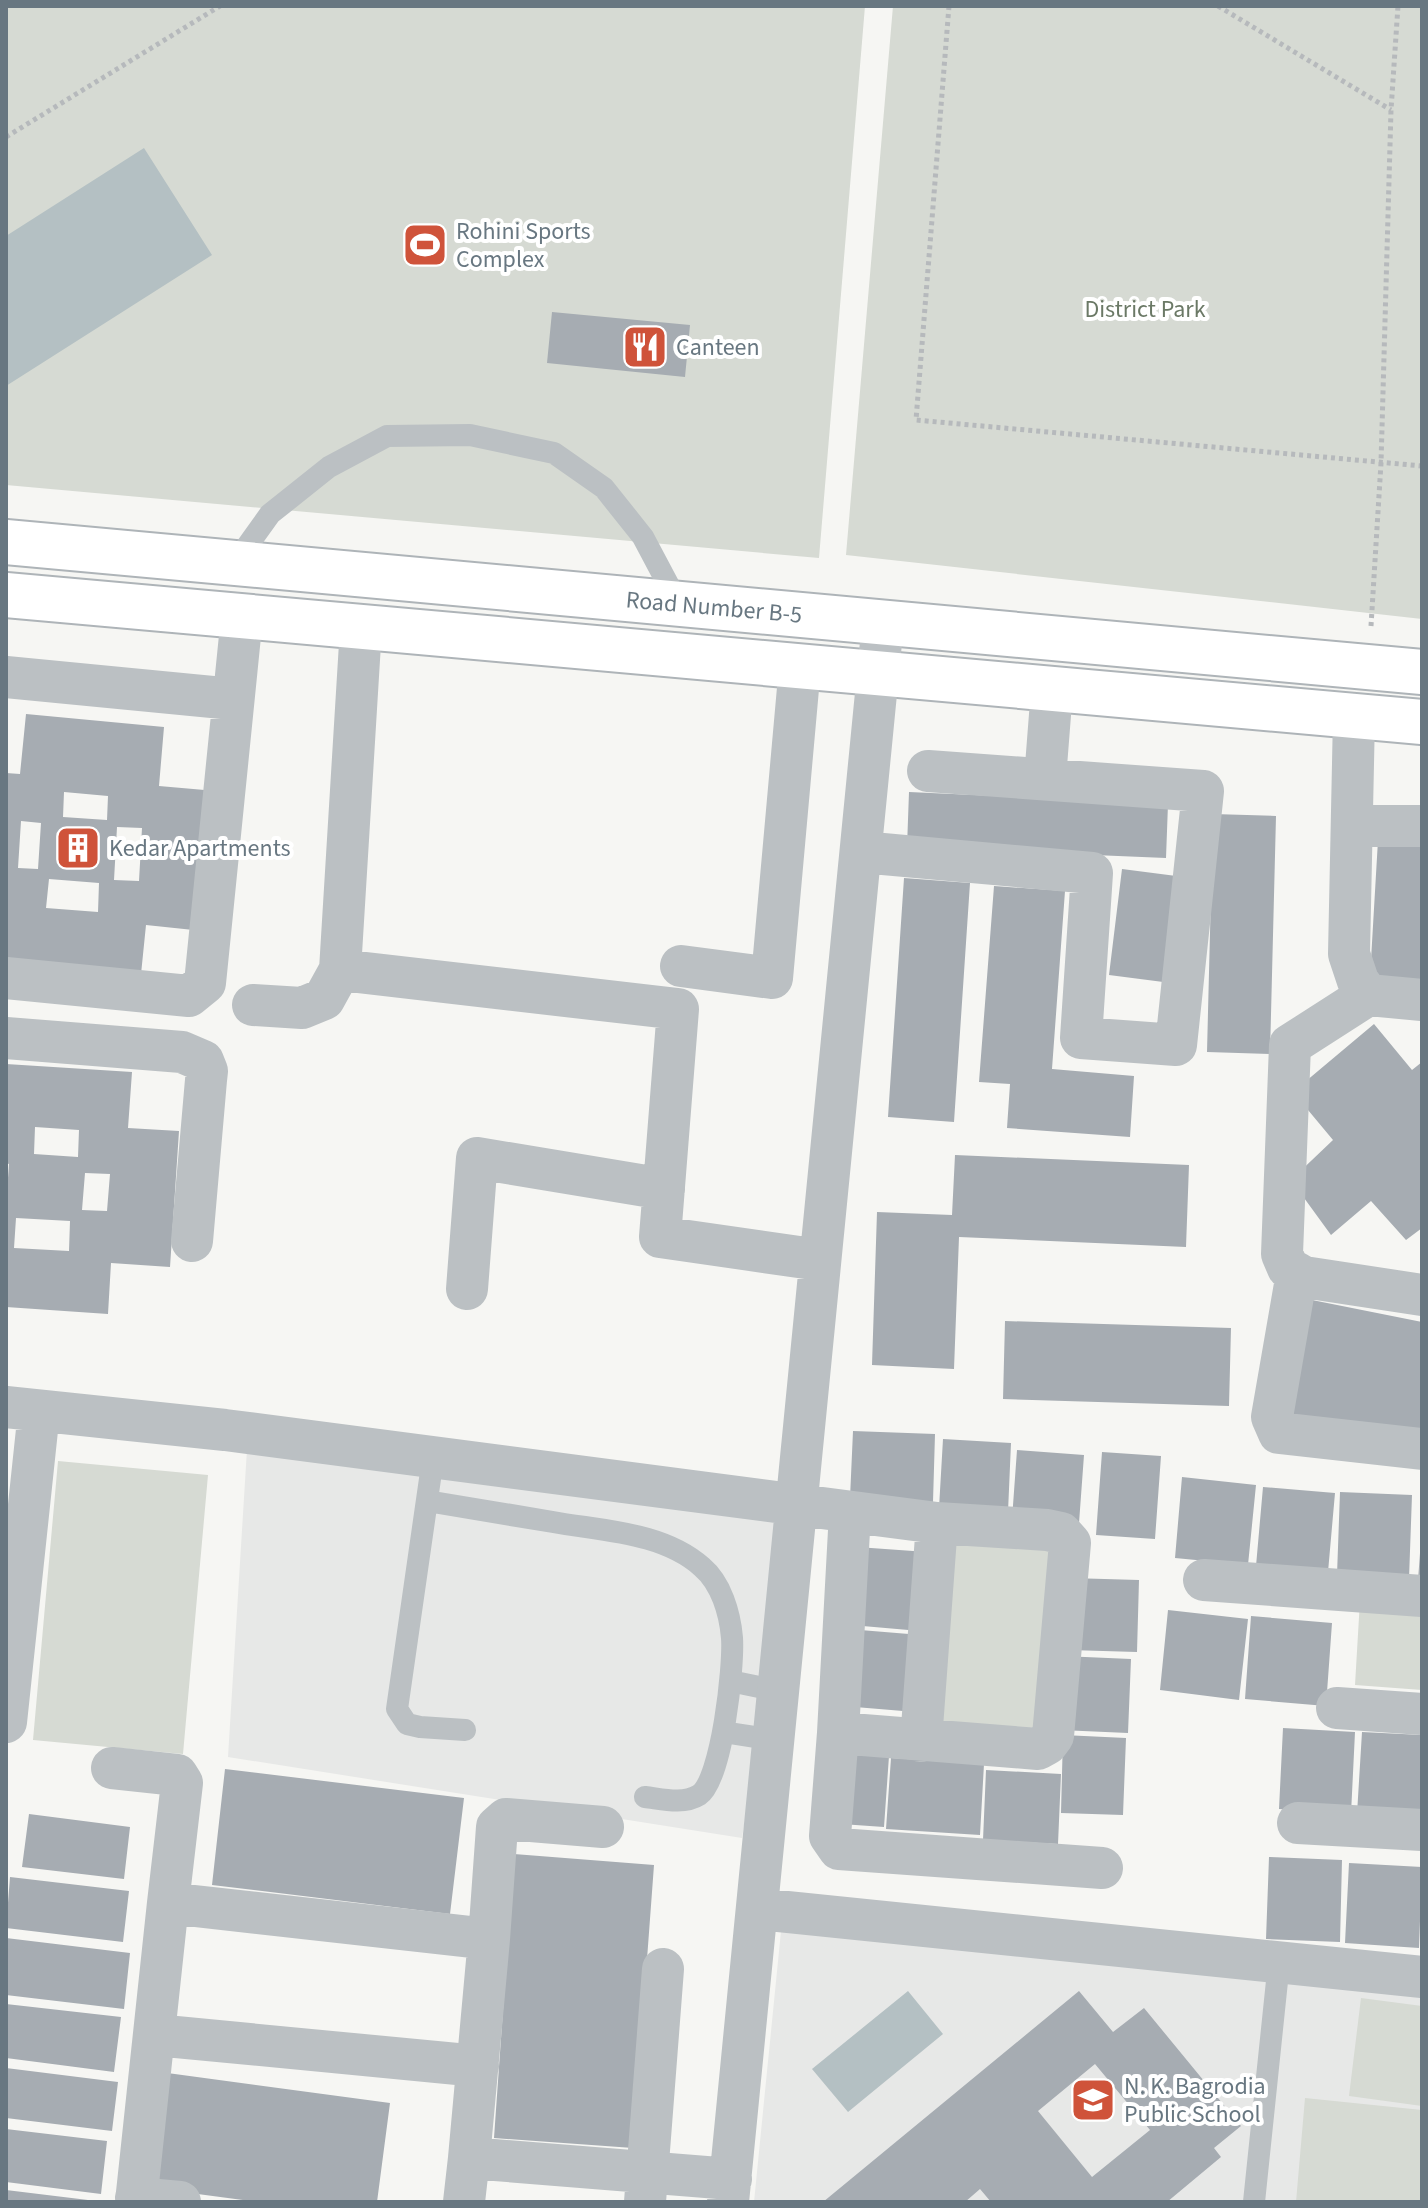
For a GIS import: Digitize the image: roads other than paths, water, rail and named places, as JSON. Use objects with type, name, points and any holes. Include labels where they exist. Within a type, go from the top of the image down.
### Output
[{"type":"street","name":"Road Number B-5","points":[[6,542],[1422,672]]},
{"type":"street","points":[[6,595],[1422,722]]},
{"type":"street","points":[[6,978],[189,996],[201,988],[208,974],[242,616]]},
{"type":"street","points":[[469,2158],[646,2187],[730,2191],[883,622]]},
{"type":"street","points":[[253,1005],[302,1008],[324,999],[340,970],[361,627]]},
{"type":"street","points":[[681,966],[772,978],[800,666]]},
{"type":"street","points":[[6,677],[233,699]]},
{"type":"street","points":[[1045,779],[1052,689]]},
{"type":"street","points":[[1354,716],[1349,954],[1358,981],[1368,995]]},
{"type":"street","points":[[861,852],[1092,873],[1081,1038],[1176,1045],[1203,791],[928,771]]},
{"type":"street","points":[[1352,826],[1422,826]]},
{"type":"street","points":[[340,970],[678,1009],[660,1237],[820,1260]]},
{"type":"street","points":[[1422,1000],[1368,995],[1290,1045],[1282,1254],[1288,1268],[1304,1277],[1422,1295]]},
{"type":"street","points":[[6,1038],[182,1052],[203,1061],[206,1080],[192,1241]]},
{"type":"street","points":[[467,1289],[477,1158],[664,1189]]},
{"type":"street","points":[[1297,1273],[1272,1417],[1279,1433],[1422,1449]]},
{"type":"street","points":[[6,1722],[22,1409],[225,1430],[937,1523],[1047,1530],[1061,1533],[1070,1543],[1053,1736],[1047,1744],[1038,1749],[838,1733]]},
{"type":"street","points":[[850,1512],[830,1836],[839,1849],[1102,1868]]},
{"type":"street","points":[[921,1741],[937,1523]]},
{"type":"street","points":[[1204,1580],[1422,1596]]},
{"type":"street","points":[[1337,1708],[1422,1714]]},
{"type":"street","points":[[112,1768],[177,1775],[182,1783],[136,2200],[180,2202]]},
{"type":"street","points":[[464,2202],[499,1822],[506,1819],[603,1827]]},
{"type":"street","points":[[1298,1823],[1422,1830]]},
{"type":"street","points":[[168,1903],[489,1939]]},
{"type":"street","points":[[758,1909],[1422,1977]]},
{"type":"street","points":[[646,2187],[663,1969]]},
{"type":"street","points":[[155,2035],[478,2066]]},
{"type":"lane","points":[[235,563],[270,514],[329,467],[387,436],[470,435],[554,453],[604,488],[643,537],[678,603]]},
{"type":"lane","points":[[678,1009],[681,966]]},
{"type":"lane","points":[[433,1458],[397,1709],[407,1724],[465,1730]]},
{"type":"lane","points":[[427,1501],[643,1538],[679,1550],[703,1568],[722,1593],[732,1636],[730,1681],[723,1732],[706,1789],[696,1797],[682,1801],[645,1797]]},
{"type":"lane","points":[[730,1681],[779,1691]]},
{"type":"lane","points":[[723,1732],[774,1740]]},
{"type":"lane","points":[[1254,2202],[1279,1962]]},
{"type":"place","name":"Rohini Sports Complex","points":[[425,245]]},
{"type":"place","name":"Canteen","points":[[645,347]]},
{"type":"place","name":"Kedar Apartments","points":[[78,848]]},
{"type":"place","name":"N. K. Bagrodia Public School","points":[[1093,2100]]},
{"type":"park label","name":"District Park","points":[[1145,309]]}]
